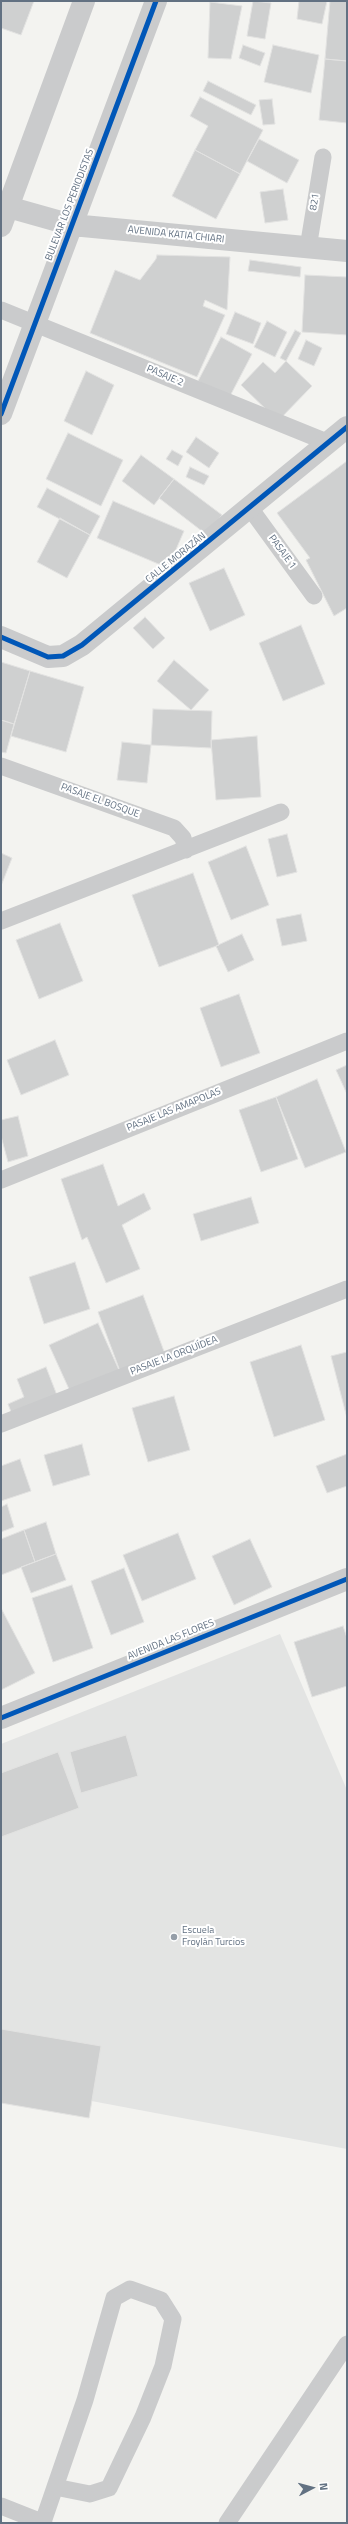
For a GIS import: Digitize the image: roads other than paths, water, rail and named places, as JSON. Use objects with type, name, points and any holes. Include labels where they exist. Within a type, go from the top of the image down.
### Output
[{"type":"street","points":[[4,216],[84,1]]},
{"type":"street","name":"BULEVAR LOS PERIODISTAS","points":[[1,414],[156,1]]},
{"type":"street","name":"AVENIDA KATIA CHIARI","points":[[4,216],[347,251]]},
{"type":"street","name":"CALLE MORAZÁN","points":[[1,637],[48,657],[63,656],[82,645],[347,427]]},
{"type":"street","name":"AVENIDA LAS FLORES","points":[[1,1718],[347,1579]]},
{"type":"lane","name":"821","points":[[308,248],[323,157]]},
{"type":"lane","name":"PASAJE 2","points":[[1,310],[36,322],[328,443]]},
{"type":"lane","name":"PASAJE 1","points":[[250,508],[314,596]]},
{"type":"lane","name":"PASAJE EL BOSQUE","points":[[1,766],[174,828],[182,838],[186,850]]},
{"type":"lane","points":[[1,921],[281,812]]},
{"type":"lane","name":"PASAJE LAS AMAPOLAS","points":[[1,1180],[347,1041]]},
{"type":"lane","name":"PASAJE LA ORQUÍDEA","points":[[1,1424],[347,1289]]},
{"type":"lane","points":[[1,2506],[44,2523],[55,2487],[85,2400],[114,2298],[130,2289],[161,2300],[173,2319],[163,2366],[143,2417],[110,2488],[90,2494],[55,2487]]},
{"type":"lane","points":[[227,2523],[347,2344]]},
{"type":"place","name":"Escuela Froylán Turcios","points":[[174,1937]]}]
